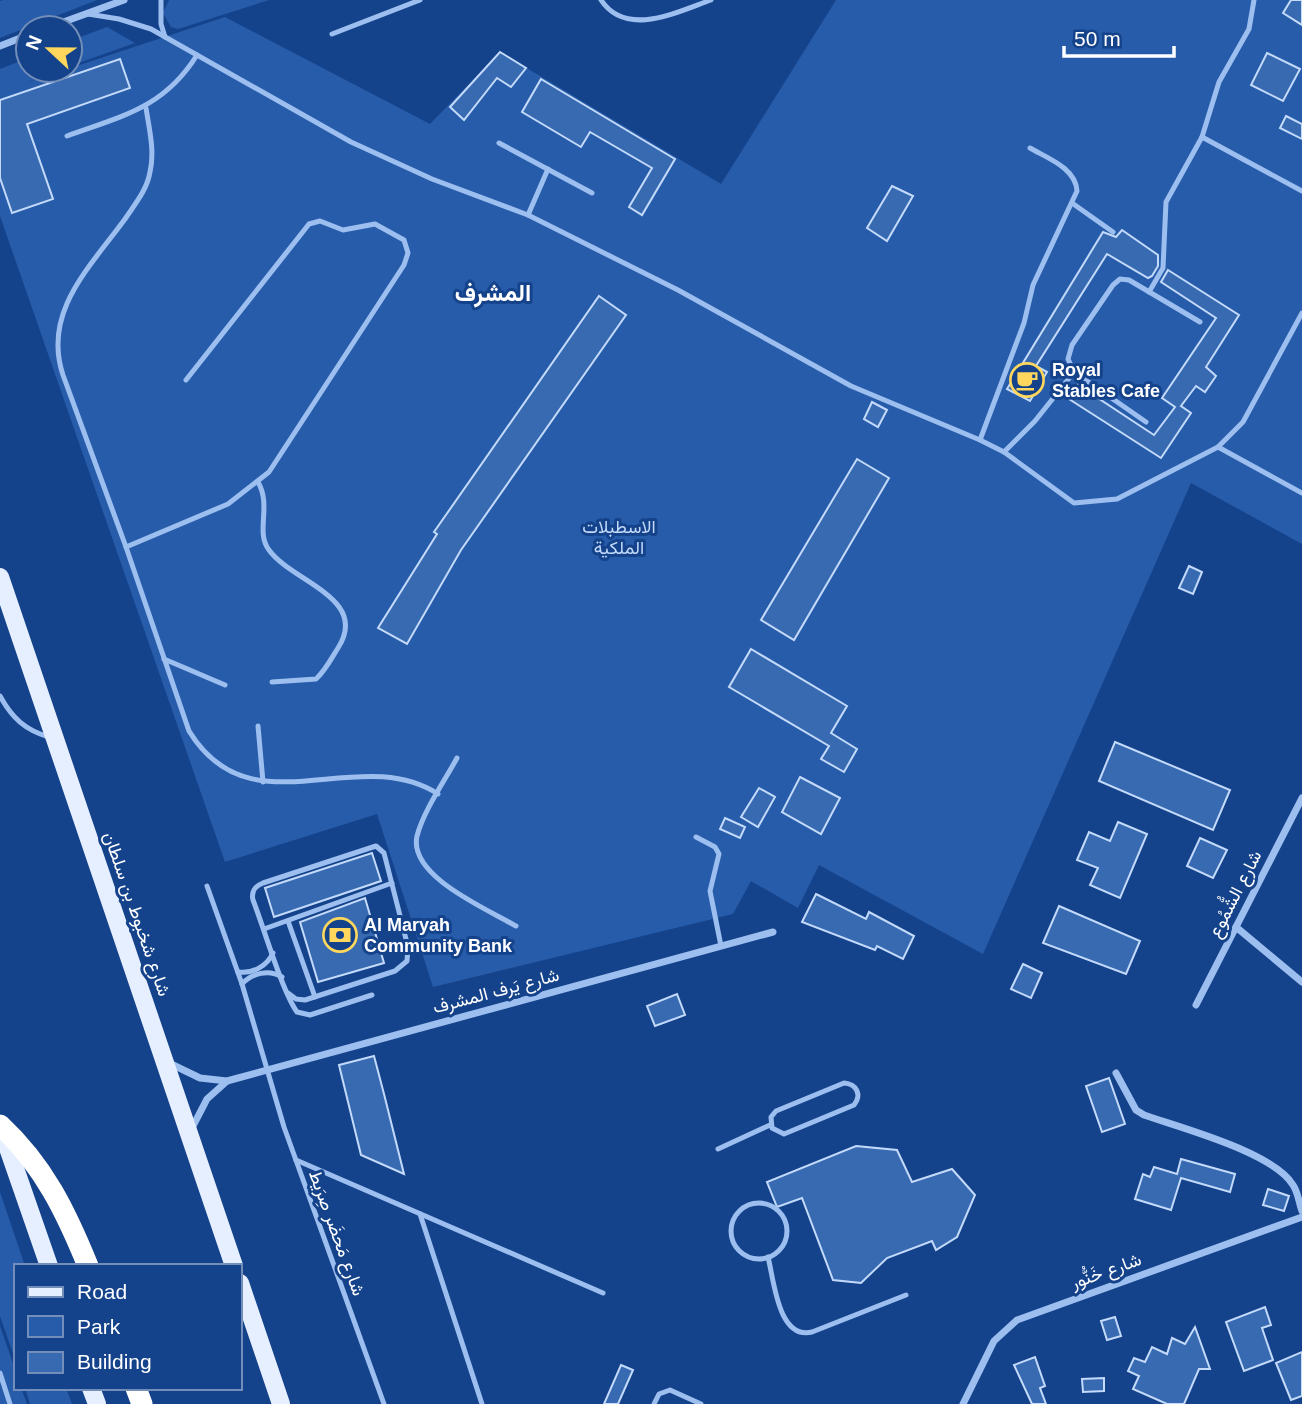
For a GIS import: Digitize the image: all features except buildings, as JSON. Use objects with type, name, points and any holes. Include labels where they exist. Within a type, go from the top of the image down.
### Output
[{"type":"highway","points":[[0,1125],[29,1154],[52,1186],[87,1264]]},
{"type":"main road","name":"شارع شخبوط بن سلطان","points":[[0,577],[233,1264]]},
{"type":"main road","points":[[0,1125],[48,1264]]},
{"type":"main road","points":[[242,1289],[281,1404]]},
{"type":"street","points":[[86,13],[124,0]]},
{"type":"street","name":"شارع الشُّمُوع","points":[[1196,1005],[1302,798]]},
{"type":"street","points":[[1236,927],[1302,982]]},
{"type":"street","name":"شارع يَرف المشرف","points":[[164,1060],[187,1074],[226,1081],[773,932]]},
{"type":"street","points":[[1116,1073],[1136,1110],[1144,1115],[1244,1150],[1276,1168],[1293,1185],[1302,1211]]},
{"type":"street","points":[[190,1135],[207,1099],[226,1081]]},
{"type":"street","name":"شارع خَنُّور","points":[[963,1404],[995,1341],[1017,1320],[1302,1217]]},
{"type":"lane","points":[[161,0],[161,24],[165,37]]},
{"type":"lane","points":[[332,34],[420,0]]},
{"type":"lane","points":[[601,0],[612,14],[636,22],[711,0]]},
{"type":"lane","points":[[1149,292],[1163,268],[1166,202],[1202,137],[1219,82],[1249,29],[1254,0]]},
{"type":"lane","points":[[86,13],[119,19],[165,37],[351,142],[432,179],[528,215],[678,290],[851,386],[1004,452],[1074,503],[1117,499],[1218,447],[1244,422],[1302,313]]},
{"type":"lane","points":[[66,136],[146,107],[175,84],[197,55]]},
{"type":"lane","points":[[146,107],[152,148],[148,182],[68,297],[56,336],[62,375],[126,547],[189,731],[197,744],[226,770],[263,782],[386,776],[413,781],[438,794]]},
{"type":"lane","points":[[1202,137],[1302,191]]},
{"type":"lane","points":[[499,143],[592,193]]},
{"type":"lane","points":[[980,440],[1024,323],[1032,285],[1077,191],[1072,175],[1030,148]]},
{"type":"lane","points":[[528,215],[548,169]]},
{"type":"lane","points":[[1072,203],[1113,232]]},
{"type":"lane","points":[[126,547],[220,509],[258,482],[278,461],[404,265],[408,253],[404,240],[374,224],[343,230],[320,221],[309,224],[187,380]]},
{"type":"lane","points":[[1146,422],[1074,372],[1068,359],[1069,352],[1116,281],[1124,278],[1200,322]]},
{"type":"lane","points":[[1004,452],[1035,421],[1074,372]]},
{"type":"lane","points":[[1218,447],[1302,493]]},
{"type":"lane","points":[[258,482],[266,501],[263,537],[269,551],[340,608],[347,626],[344,639],[316,679],[272,682]]},
{"type":"lane","points":[[164,659],[225,685]]},
{"type":"lane","points":[[0,696],[9,713],[30,732],[55,739]]},
{"type":"lane","points":[[258,726],[263,782]]},
{"type":"lane","points":[[457,758],[417,837],[420,862],[431,875],[516,926]]},
{"type":"lane","points":[[696,837],[715,847],[719,854],[710,891],[721,946]]},
{"type":"lane","points":[[288,993],[301,1000],[315,997],[396,971],[407,961],[408,947],[384,853],[376,846],[263,883],[255,888],[252,896],[288,993],[294,1007],[305,1015],[372,995]]},
{"type":"lane","points":[[264,929],[392,883]]},
{"type":"lane","name":"شارع مَحضَر صِرَيط","points":[[207,886],[242,984],[296,1160],[384,1404]]},
{"type":"lane","points":[[288,921],[315,997]]},
{"type":"lane","points":[[237,972],[250,972],[264,965],[273,953]]},
{"type":"lane","points":[[242,984],[252,976],[267,972],[282,976]]},
{"type":"lane","points":[[844,1083],[852,1084],[857,1090],[858,1098],[854,1105],[787,1133],[777,1133],[770,1125],[771,1117],[779,1108],[844,1083]]},
{"type":"lane","points":[[718,1149],[770,1125]]},
{"type":"lane","points":[[296,1160],[603,1293]]},
{"type":"lane","points":[[767,1204],[782,1214],[786,1223],[783,1246],[768,1257],[748,1257],[734,1243],[732,1226],[735,1217],[748,1205],[767,1204]]},
{"type":"lane","points":[[420,1214],[482,1404]]},
{"type":"lane","points":[[768,1257],[787,1323],[800,1333],[812,1332],[906,1295]]},
{"type":"lane","points":[[0,1373],[10,1404]]},
{"type":"lane","points":[[654,1404],[659,1394],[670,1390],[701,1404]]},
{"type":"green space","points":[[97,0],[61,14],[14,14],[14,33],[0,38],[0,1]]},
{"type":"green space","points":[[169,0],[269,0],[178,29],[171,27],[163,13]]},
{"type":"green space","name":"الاسطبلات الملكية","points":[[836,0],[1302,0],[1302,544],[1191,483],[983,954],[819,865],[798,908],[751,881],[733,914],[433,987],[377,814],[225,862],[0,216],[0,69],[14,64],[14,84],[84,84],[84,64],[225,17],[430,124],[500,52],[721,184]]},
{"type":"green space","points":[[107,27],[135,43],[84,61],[84,36]]},
{"type":"green space","points":[[0,1192],[24,1264],[14,1264],[14,1356],[0,1316]]},
{"type":"green space","points":[[0,1326],[14,1366],[14,1390],[22,1390],[27,1404],[0,1404]]},
{"type":"green space","points":[[26,1390],[67,1390],[72,1404],[30,1404]]},
{"type":"place","name":"Royal Stables Cafe","points":[[1027,380]]},
{"type":"place","name":"Al Maryah Community Bank","points":[[340,935]]},
{"type":"district","name":"المشرف","points":[[493,293]]}]
